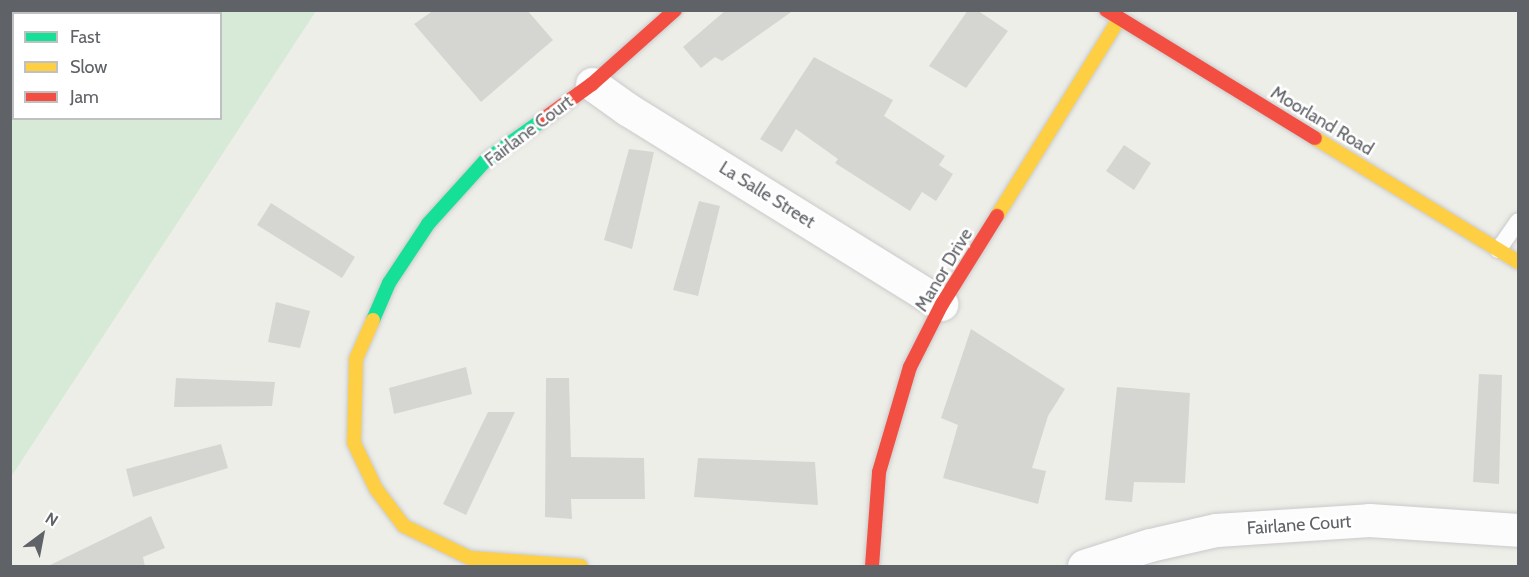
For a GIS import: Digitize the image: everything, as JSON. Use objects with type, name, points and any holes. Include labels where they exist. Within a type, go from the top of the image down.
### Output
[{"type":"street","name":"Fairlane Court","points":[[581,567],[470,558],[404,526],[376,489],[354,443],[356,358],[389,283],[428,224],[485,161],[592,84],[675,10]]},
{"type":"street","name":"Moorland Road","points":[[1106,10],[1518,262]]},
{"type":"street","name":"Manor Drive","points":[[872,567],[879,472],[910,367],[942,304],[1119,19]]},
{"type":"street","name":"La Salle Street","points":[[592,84],[627,109],[942,304]]},
{"type":"street","name":"Fairlane Court","points":[[1084,567],[1150,545],[1216,530],[1369,520],[1518,530]]},
{"type":"lane","points":[[1498,250],[1518,221]]},
{"type":"green space","points":[[10,11],[316,11],[11,477]]},
{"type":"building","points":[[434,10],[527,10],[553,40],[481,102],[414,24]]},
{"type":"building","points":[[726,10],[794,10],[722,61],[715,57],[701,68],[683,47]]},
{"type":"building","points":[[968,10],[977,10],[1008,31],[966,88],[929,66]]},
{"type":"building","points":[[814,57],[893,100],[884,116],[945,156],[939,165],[953,174],[936,201],[922,192],[910,211],[835,163],[838,159],[796,129],[782,152],[760,139]]},
{"type":"building","points":[[1124,145],[1151,163],[1134,190],[1106,171]]},
{"type":"building","points":[[629,149],[654,152],[632,249],[604,240]]},
{"type":"building","points":[[699,201],[720,206],[698,296],[673,290]]},
{"type":"building","points":[[271,203],[355,257],[342,278],[257,225]]},
{"type":"building","points":[[276,302],[310,311],[300,348],[268,342]]},
{"type":"building","points":[[971,329],[1065,389],[1048,416],[1032,468],[1046,471],[1038,504],[943,478],[958,425],[941,418]]},
{"type":"building","points":[[466,367],[472,394],[394,414],[389,388]]},
{"type":"building","points":[[1479,374],[1502,375],[1499,484],[1473,482]]},
{"type":"building","points":[[176,378],[275,382],[272,406],[174,407]]},
{"type":"building","points":[[546,378],[569,378],[571,457],[644,458],[645,499],[571,499],[572,519],[545,517]]},
{"type":"building","points":[[1117,387],[1190,393],[1185,483],[1134,482],[1132,502],[1105,500]]},
{"type":"building","points":[[488,412],[515,412],[466,515],[443,504]]},
{"type":"building","points":[[221,444],[228,468],[133,497],[126,469]]},
{"type":"building","points":[[698,458],[815,462],[818,505],[694,497]]},
{"type":"building","points":[[151,516],[165,548],[143,557],[145,567],[46,567]]},
{"type":"traffic: fast","points":[[373,320],[389,283],[428,224],[485,161],[541,121]]},
{"type":"traffic: slow","points":[[997,216],[1119,19]]},
{"type":"traffic: slow","points":[[1315,138],[1518,262]]},
{"type":"traffic: slow","points":[[373,320],[356,359],[354,443],[376,489],[404,526],[470,558],[581,566]]},
{"type":"traffic: jam","points":[[541,121],[592,84],[675,10]]},
{"type":"traffic: jam","points":[[1106,10],[1315,138]]},
{"type":"traffic: jam","points":[[872,566],[879,472],[910,367],[942,304],[997,216]]}]
